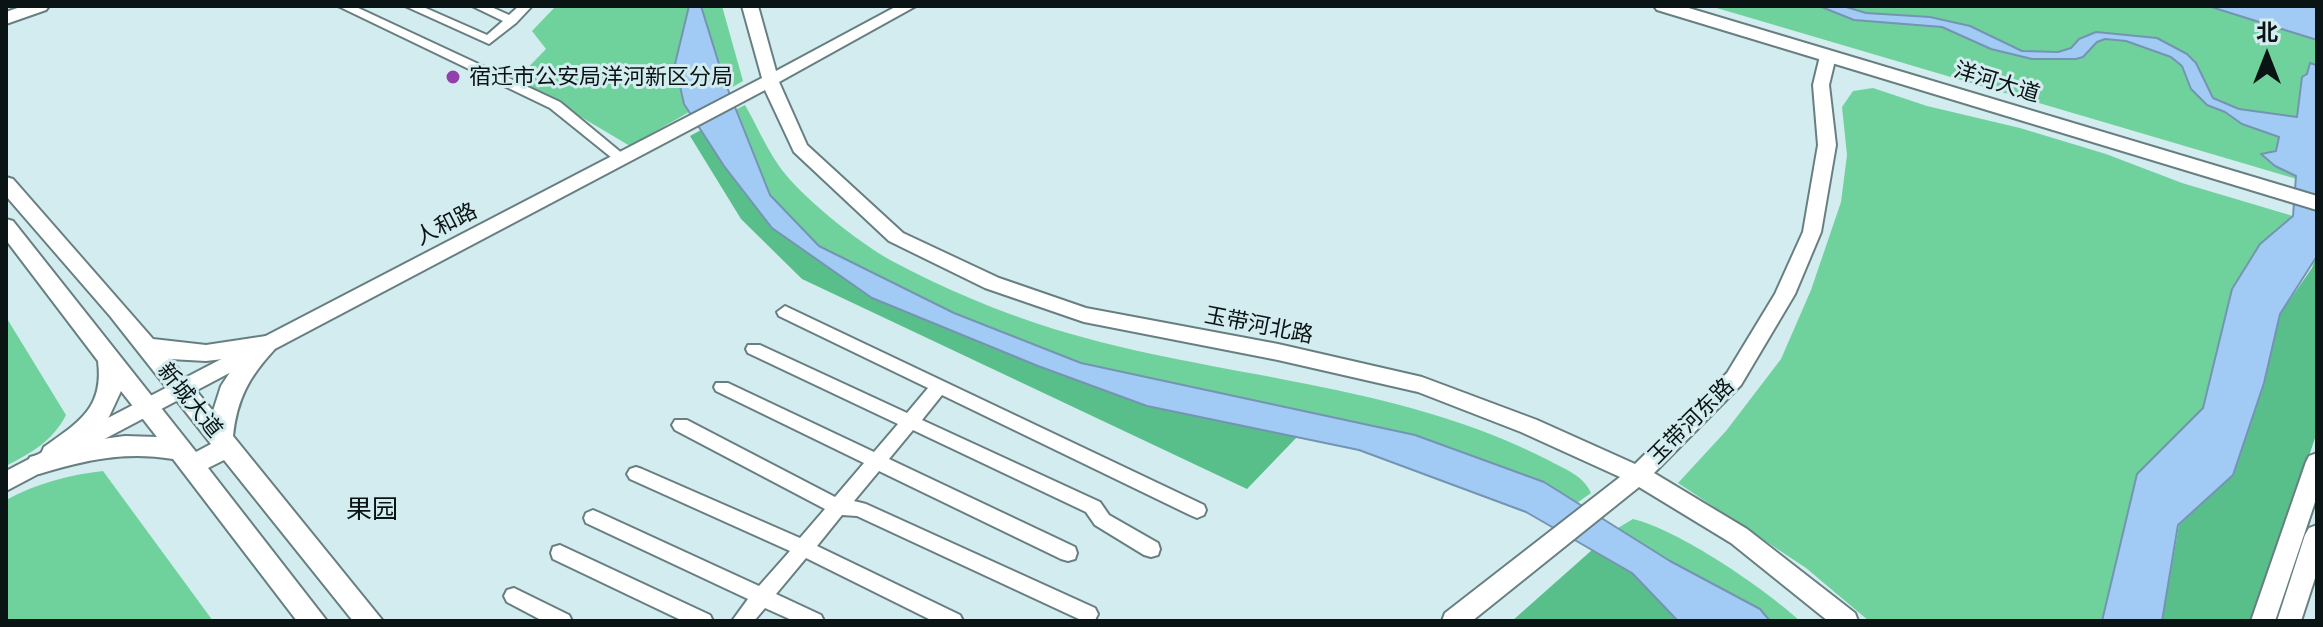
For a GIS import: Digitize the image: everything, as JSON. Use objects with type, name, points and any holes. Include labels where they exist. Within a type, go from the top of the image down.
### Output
[{"type":"main road","points":[[6,9],[15,6]]},
{"type":"main road","points":[[6,18],[40,6]]},
{"type":"main road","name":"洋河大道","points":[[1663,6],[2317,203]]},
{"type":"main road","name":"洋河大道","points":[[1684,6],[2317,196]]},
{"type":"main road","name":"新城大道","points":[[6,183],[139,337],[369,621]]},
{"type":"main road","name":"新城大道","points":[[6,226],[313,621]]},
{"type":"main road","points":[[39,464],[85,430],[106,404],[114,378],[104,351],[139,337],[184,355],[205,355],[266,344]]},
{"type":"main road","points":[[39,464],[122,443],[188,458],[224,441],[223,414],[233,381],[266,344]]},
{"type":"street","points":[[344,6],[555,105],[622,159]]},
{"type":"street","points":[[411,6],[489,40],[526,6]]},
{"type":"street","points":[[478,6],[512,20]]},
{"type":"street","name":"玉带河北路","points":[[750,6],[775,97],[800,148],[896,237],[992,283],[1084,315],[1278,352],[1422,385],[1529,426],[1638,475],[1739,536],[1846,621]]},
{"type":"street","name":"人和路","points":[[6,482],[908,6]]},
{"type":"street","name":"玉带河东路","points":[[1454,621],[1638,475],[1734,379],[1785,294],[1812,232],[1827,145],[1821,85],[1828,56]]},
{"type":"street","points":[[785,312],[1197,510]]},
{"type":"street","points":[[754,349],[1093,507],[1102,520],[1151,549]]},
{"type":"street","points":[[722,387],[1068,553]]},
{"type":"street","points":[[742,621],[939,387]]},
{"type":"street","points":[[681,425],[837,507],[859,509],[1088,614]]},
{"type":"street","points":[[2263,621],[2317,462]]},
{"type":"street","points":[[636,474],[803,548],[953,621]]},
{"type":"street","points":[[593,518],[814,621]]},
{"type":"street","points":[[2289,621],[2317,535]]},
{"type":"street","points":[[560,553],[703,621]]},
{"type":"street","points":[[514,596],[562,621]]},
{"type":"green space","points":[[556,6],[722,6],[743,81],[630,146],[517,79],[546,49],[532,31]]},
{"type":"green space","points":[[1710,6],[2208,6],[2317,40],[2317,185]]},
{"type":"green space","points":[[1873,88],[1927,106],[2020,128],[2106,154],[2182,183],[2293,216],[2260,244],[2232,288],[2203,408],[2137,474],[2102,621],[1869,621],[1806,568],[1678,483],[1726,431],[1781,359],[1811,290],[1841,202],[1847,155],[1842,107],[1853,91]]},
{"type":"green space","points":[[745,105],[777,163],[814,203],[878,253],[951,290],[1033,322],[1116,346],[1369,397],[1431,414],[1491,434],[1550,461],[1579,477],[1591,493],[1577,503],[1544,482],[1415,435],[1081,363],[954,313],[819,246],[770,195],[735,110]]},
{"type":"green space","points":[[701,130],[772,228],[1038,366],[1147,406],[1297,437],[1247,489],[802,279],[741,219],[690,136]]},
{"type":"green space","points":[[2317,254],[2317,432],[2254,621],[2162,621],[2179,525],[2233,475],[2264,383],[2280,314],[2312,268]]},
{"type":"green space","points":[[6,317],[66,415],[47,440],[6,466]]},
{"type":"green space","points":[[103,471],[213,621],[6,621],[6,500],[53,481]]},
{"type":"green space","points":[[1633,519],[1697,547],[1800,621],[1770,621],[1760,609],[1670,561],[1618,528]]},
{"type":"green space","points":[[1592,550],[1632,573],[1678,621],[1512,621]]},
{"type":"water","points":[[689,6],[701,6],[723,77],[770,195],[819,246],[954,313],[1081,363],[1415,435],[1544,482],[1670,561],[1760,609],[1770,621],[1678,621],[1632,573],[1526,512],[1359,450],[1147,406],[1038,366],[872,298],[772,228],[724,166],[684,104],[675,64]]},
{"type":"water","points":[[1819,6],[1930,17],[1970,26],[2022,51],[2058,52],[2071,48],[2079,39],[2096,32],[2157,38],[2187,54],[2196,63],[2213,98],[2239,109],[2297,117],[2302,77],[2307,74],[2310,63],[2316,65],[2317,62],[2317,256],[2280,314],[2264,383],[2233,475],[2178,525],[2162,621],[2102,621],[2137,474],[2203,408],[2232,289],[2260,244],[2293,216],[2296,176],[2275,166],[2261,154],[2276,151],[2279,137],[2242,124],[2225,112],[2207,105],[2191,89],[2182,66],[2171,57],[2126,41],[2105,39],[2076,59],[2032,59],[1991,49],[1942,27],[1854,20]]},
{"type":"water","points":[[2208,6],[2317,6],[2317,40]]},
{"type":"place","name":"宿迁市公安局洋河新区分局","points":[[453,77]]},
{"type":"district","name":"果园","points":[[372,509]]}]
